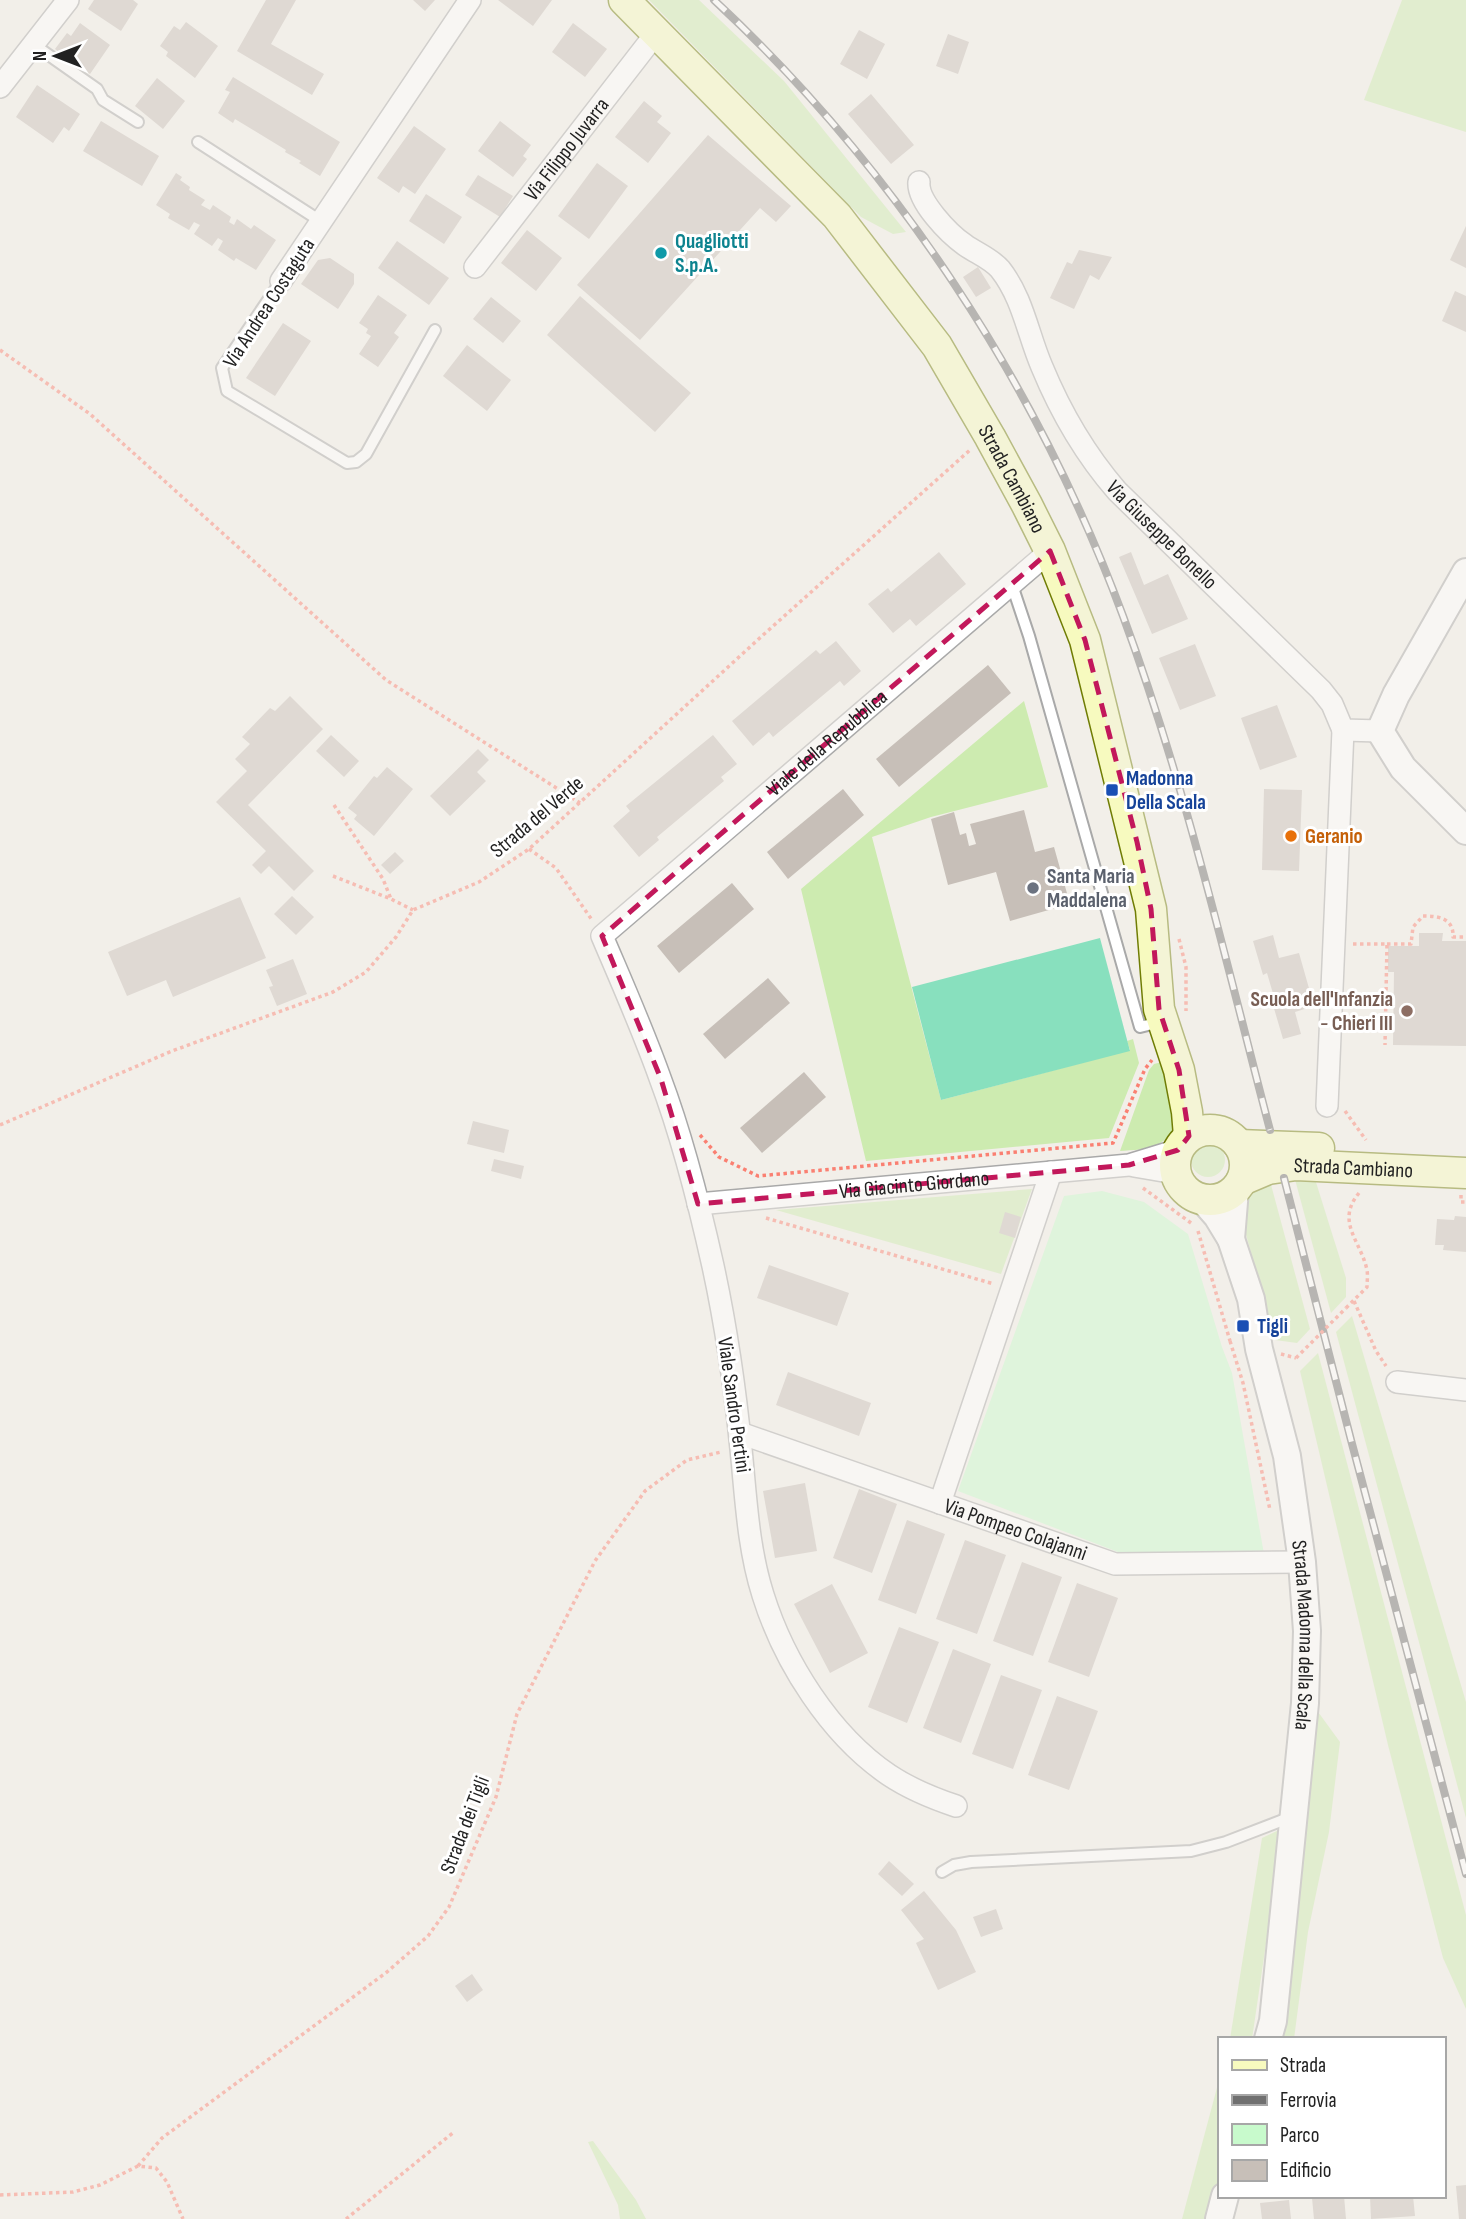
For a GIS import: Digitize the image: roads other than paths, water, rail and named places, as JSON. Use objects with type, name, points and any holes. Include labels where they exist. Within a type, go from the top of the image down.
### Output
[{"type":"main road","name":"Strada Cambiano","points":[[624,0],[837,216],[937,346],[990,437],[1050,551],[1085,640],[1137,842],[1152,909],[1159,1009],[1170,1060],[1199,1147],[1466,1154]]},
{"type":"main road","points":[[1203,1200],[1185,1191],[1199,1147],[1244,1156],[1245,1168],[1239,1185]]},
{"type":"main road","name":"Strada Cambiano","points":[[1203,1200],[1226,1197],[1239,1185],[1268,1169],[1296,1165],[1466,1173]]},
{"type":"street","points":[[0,87],[68,0]]},
{"type":"street","name":"Via Andrea Costaguta","points":[[281,281],[470,0]]},
{"type":"street","name":"Via Filippo Juvarra","points":[[475,267],[657,32]]},
{"type":"street","name":"Via Giuseppe Bonello","points":[[919,182],[921,196],[956,238],[988,258],[1007,280],[1024,316],[1042,367],[1074,434],[1100,471],[1117,491],[1321,690],[1332,704],[1343,730]]},
{"type":"street","name":"Viale della Repubblica","points":[[602,936],[1050,551]]},
{"type":"street","points":[[1380,731],[1396,695],[1466,572]]},
{"type":"street","points":[[1335,1103],[1343,730],[1380,731]]},
{"type":"street","points":[[1380,731],[1402,768],[1466,831]]},
{"type":"street","name":"Viale Sandro Pertini","points":[[602,936],[661,1079],[698,1204],[723,1323],[740,1440],[749,1530],[761,1586],[773,1622],[799,1672],[833,1722],[869,1760],[905,1784],[956,1806]]},
{"type":"street","name":"Via Giacinto Giordano","points":[[698,1204],[1051,1172],[1130,1175],[1199,1147]]},
{"type":"street","points":[[940,1503],[1051,1172]]},
{"type":"street","points":[[1231,1239],[1239,1185]]},
{"type":"street","points":[[1203,1200],[1231,1239]]},
{"type":"street","name":"Strada Madonna della Scala","points":[[1231,1239],[1251,1299],[1259,1349],[1287,1456],[1302,1562],[1307,1631],[1305,1703],[1295,1815],[1275,2008],[1268,2037]]},
{"type":"street","points":[[1397,1382],[1466,1390]]},
{"type":"street","name":"Via Pompeo Colajanni","points":[[740,1440],[940,1503],[1115,1564],[1302,1562]]},
{"type":"street","points":[[1219,2219],[1225,2198]]},
{"type":"lane","points":[[33,44],[97,89],[103,100],[138,122]]},
{"type":"lane","points":[[198,142],[322,222]]},
{"type":"lane","name":"Via Andrea Costaguta","points":[[281,281],[222,368],[227,391],[347,463],[356,462],[366,454],[435,330]]},
{"type":"lane","points":[[1012,585],[1029,636],[1140,1027],[1163,1021]]},
{"type":"lane","points":[[942,1872],[954,1865],[971,1862],[1191,1851],[1226,1842],[1295,1815]]},
{"type":"railway","points":[[714,0],[780,65],[843,135],[901,208],[954,284],[1004,364],[1048,446],[1088,530],[1123,616],[1166,743],[1203,871],[1270,1130]]},
{"type":"railway","points":[[1284,1178],[1466,1874]]},
{"type":"place","name":"Quagliotti S.p.A.","points":[[661,253]]},
{"type":"place","name":"Madonna Della Scala","points":[[1112,790]]},
{"type":"place","name":"Geranio","points":[[1291,836]]},
{"type":"place","name":"Santa Maria Maddalena","points":[[1033,888]]},
{"type":"place","name":"Scuola dell'Infanzia - Chieri III","points":[[1407,1011]]},
{"type":"place","name":"Tigli","points":[[1243,1326]]}]
